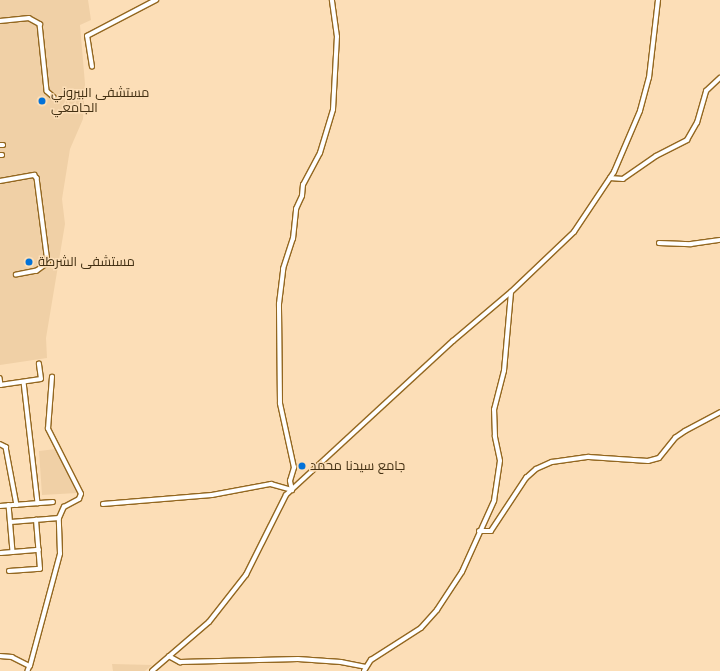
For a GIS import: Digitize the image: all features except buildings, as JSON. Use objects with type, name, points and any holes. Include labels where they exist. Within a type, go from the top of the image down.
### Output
[{"type":"street","points":[[92,67],[87,36],[156,0]]},
{"type":"street","points":[[292,490],[290,481],[294,468],[280,404],[279,304],[284,269],[294,239],[296,209],[302,196],[303,185],[320,153],[333,110],[337,37],[332,0]]},
{"type":"street","points":[[152,671],[209,622],[246,575],[286,495],[453,341],[511,292],[574,232],[610,178],[640,111],[649,78],[658,0]]},
{"type":"street","points":[[0,22],[29,18],[40,24],[47,91],[54,97]]},
{"type":"street","points":[[610,178],[623,179],[656,156],[687,140],[697,123],[706,91],[720,78]]},
{"type":"street","points":[[0,180],[34,175],[38,178],[48,263],[37,271],[16,275]]},
{"type":"street","points":[[659,243],[691,244],[720,240]]},
{"type":"street","points":[[170,656],[180,662],[298,659],[365,669],[371,660],[421,628],[437,610],[462,572],[494,501],[500,461],[495,437],[494,410],[504,371],[511,292]]},
{"type":"street","points":[[0,378],[0,385],[41,379],[39,364]]},
{"type":"street","points":[[28,671],[60,554],[59,518],[64,507],[79,499],[81,490],[48,429],[52,377]]},
{"type":"street","points":[[24,382],[38,503]]},
{"type":"street","points":[[479,532],[491,531],[526,478],[536,469],[552,462],[589,457],[648,462],[659,458],[675,438],[685,431],[720,412]]},
{"type":"street","points":[[0,444],[6,447],[17,505]]},
{"type":"street","points":[[103,504],[212,495],[271,484],[292,490]]},
{"type":"street","points":[[0,506],[53,502]]},
{"type":"street","points":[[9,505],[13,552]]},
{"type":"street","points":[[11,522],[59,518]]},
{"type":"street","points":[[9,571],[40,569],[36,520]]},
{"type":"street","points":[[2,553],[39,550]]},
{"type":"street","points":[[0,656],[12,657],[30,666]]},
{"type":"shaded area","points":[[0,0],[88,0],[91,20],[80,25],[85,84],[83,119],[70,149],[62,199],[65,224],[46,338],[47,358],[0,365]]},
{"type":"shaded area","points":[[56,449],[77,493],[42,495],[39,451]]},
{"type":"shaded area","points":[[112,664],[152,665],[145,671],[113,671]]},
{"type":"place","name":"مستشفى البيروني الجامعي","points":[[42,101]]},
{"type":"place","name":"مستشفى الشرطة","points":[[29,262]]},
{"type":"place","name":"جامع سيدنا محمد","points":[[302,466]]}]
